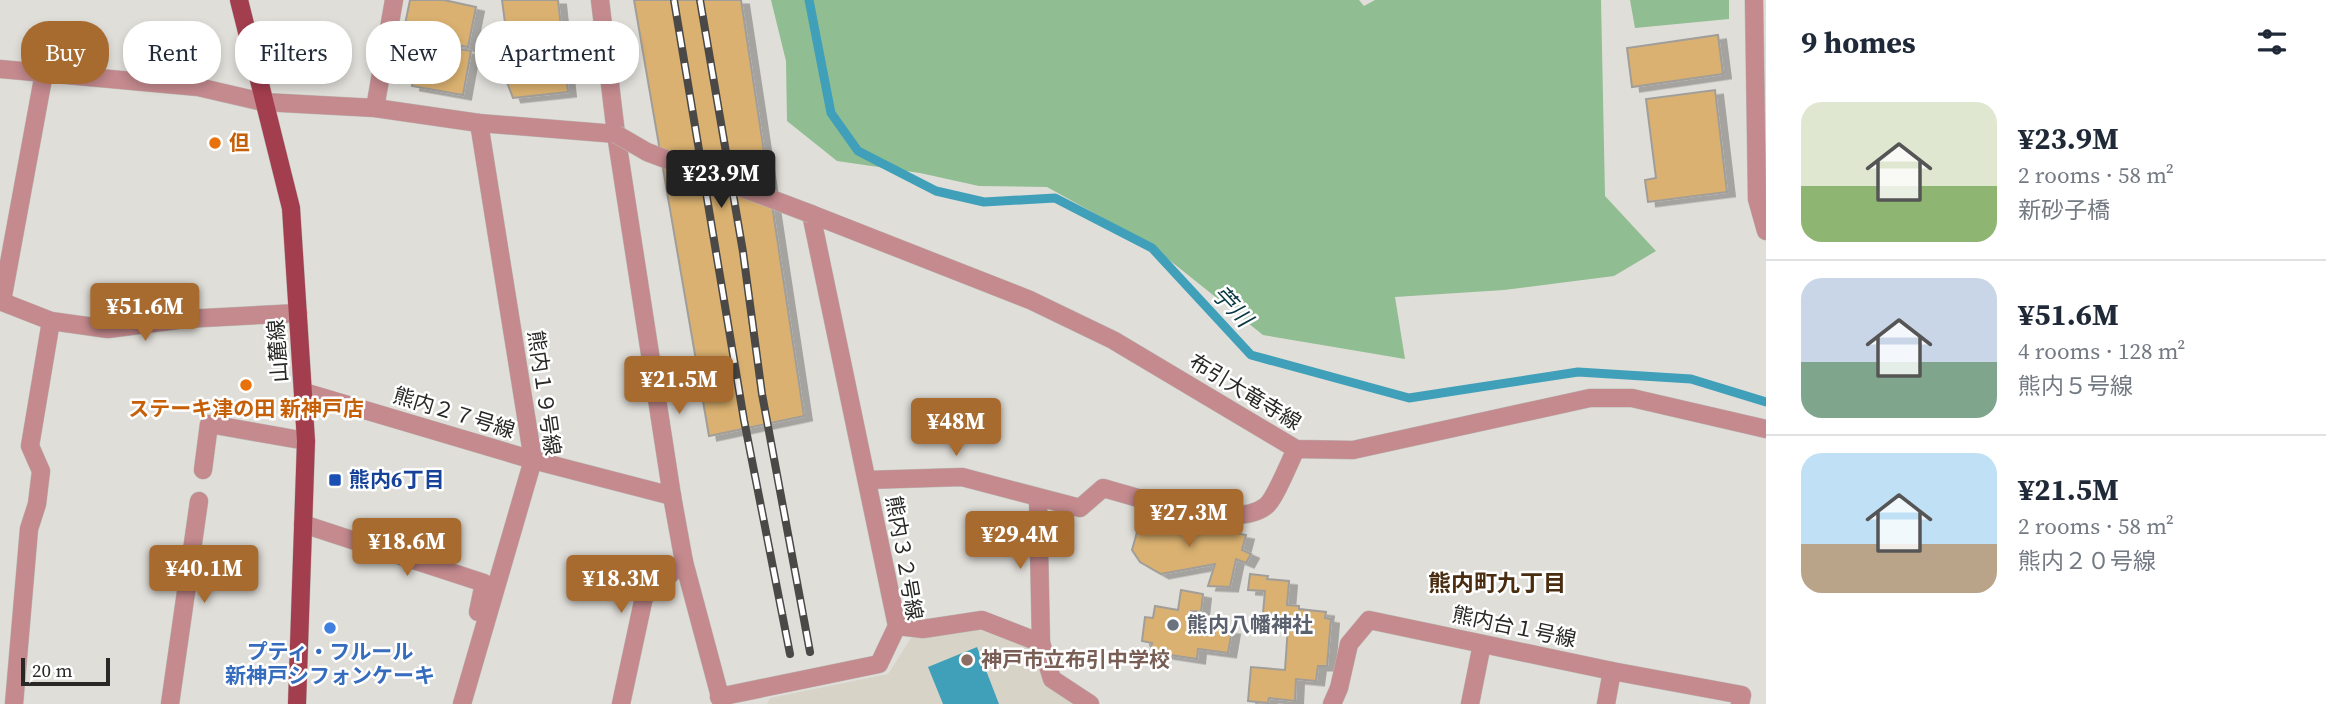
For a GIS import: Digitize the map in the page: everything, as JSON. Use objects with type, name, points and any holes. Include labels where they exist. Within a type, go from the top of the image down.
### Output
[{"type":"main road","name":"山麓線","points":[[239,0],[291,208],[306,441],[297,704]]},
{"type":"street","points":[[375,108],[394,0]]},
{"type":"street","points":[[600,0],[616,134],[672,496],[684,562],[720,701]]},
{"type":"street","points":[[1754,0],[1760,104],[1757,199],[1766,231]]},
{"type":"street","points":[[0,69],[21,71]]},
{"type":"street","points":[[109,79],[198,87],[263,102],[375,108],[479,123],[616,134]]},
{"type":"street","points":[[42,84],[1,301],[51,321],[108,329],[185,319],[298,313]]},
{"type":"street","name":"熊内１９号線","points":[[462,704],[533,460],[479,123]]},
{"type":"street","name":"布引大竜寺線","points":[[616,134],[647,152],[1030,300],[1113,340],[1296,449],[1353,450],[1590,398],[1632,398],[1766,429]]},
{"type":"street","name":"熊内３２号線","points":[[720,701],[879,664],[897,626],[811,214]]},
{"type":"street","points":[[14,704],[29,529],[37,504],[41,471],[30,446],[51,321]]},
{"type":"street","name":"熊内２７号線","points":[[304,392],[533,460],[672,496]]},
{"type":"street","points":[[203,470],[209,424],[306,441]]},
{"type":"street","points":[[867,481],[962,477],[1080,508],[1102,488],[1209,516],[1250,515],[1268,505],[1296,449]]},
{"type":"street","points":[[1038,498],[1041,643],[1052,679],[1090,704]]},
{"type":"street","points":[[170,704],[198,501]]},
{"type":"street","points":[[303,524],[484,583],[478,613],[488,614]]},
{"type":"street","points":[[621,704],[645,597],[684,562]]},
{"type":"street","points":[[897,626],[923,629],[982,620],[1041,643]]},
{"type":"street","name":"熊内台１号線","points":[[1332,704],[1339,688],[1349,644],[1369,620],[1741,700]]},
{"type":"street","points":[[1470,704],[1482,644]]},
{"type":"street","points":[[1606,704],[1612,671]]},
{"type":"shaded area","name":"神戸市立布引中学校","points":[[980,627],[1031,646],[1046,686],[1073,704],[767,704],[770,698],[888,674],[911,638]]},
{"type":"green space","points":[[771,0],[1359,0],[1364,6],[1375,0],[1601,0],[1605,196],[1656,251],[1614,276],[1504,290],[1395,297],[1405,359],[1263,335],[1148,243],[1047,187],[979,186],[920,173],[837,161],[787,121],[786,61]]},
{"type":"green space","points":[[1630,0],[1729,0],[1729,19],[1635,28]]},
{"type":"water","points":[[977,647],[999,704],[943,704],[928,667]]},
{"type":"building","points":[[410,0],[444,0],[476,7],[468,47],[461,46],[461,21],[406,21]]},
{"type":"building","points":[[502,0],[558,0],[560,21],[505,21]]},
{"type":"building","points":[[634,0],[741,0],[804,416],[709,436]]},
{"type":"building","points":[[1718,35],[1723,74],[1632,87],[1627,48]]},
{"type":"building","points":[[461,49],[471,51],[463,95],[412,86],[461,84]]},
{"type":"building","points":[[508,84],[567,84],[568,92],[513,98]]},
{"type":"building","points":[[1715,90],[1727,192],[1648,202],[1645,180],[1656,178],[1646,99]]},
{"type":"building","points":[[1159,514],[1178,522],[1246,535],[1242,550],[1251,554],[1246,563],[1236,559],[1230,587],[1208,586],[1215,564],[1161,574],[1140,562],[1132,550],[1139,525]]},
{"type":"building","points":[[1250,574],[1289,581],[1287,605],[1326,612],[1325,618],[1331,619],[1327,666],[1318,666],[1316,681],[1296,679],[1295,701],[1269,698],[1268,703],[1248,701],[1251,667],[1285,670],[1288,626],[1262,624],[1265,591],[1248,590]]},
{"type":"building","name":"熊内八幡神社","points":[[1181,590],[1203,594],[1201,612],[1191,611],[1190,622],[1202,624],[1201,629],[1209,630],[1210,627],[1232,630],[1228,653],[1198,649],[1197,659],[1150,652],[1152,643],[1142,641],[1145,617],[1153,618],[1155,606],[1178,610]]},
{"type":"waterway","name":"苧川","points":[[809,0],[831,113],[858,151],[936,191],[984,202],[1055,198],[1152,248],[1251,355],[1409,398],[1578,372],[1691,379],[1766,402]]},
{"type":"railway","points":[[674,0],[744,420],[790,654]]},
{"type":"railway","points":[[700,0],[743,252],[762,394],[810,652]]},
{"type":"place","name":"但","points":[[215,143]]},
{"type":"place","name":"ステーキ津の田 新神戸店","points":[[246,385]]},
{"type":"place","name":"熊内6丁目","points":[[335,480]]},
{"type":"place","name":"熊内八幡神社","points":[[1173,625]]},
{"type":"place","name":"プティ・フルール 新神戸シフォンケーキ","points":[[330,628]]},
{"type":"place","name":"神戸市立布引中学校","points":[[967,660]]},
{"type":"district","name":"熊内町九丁目","points":[[1497,583]]}]
